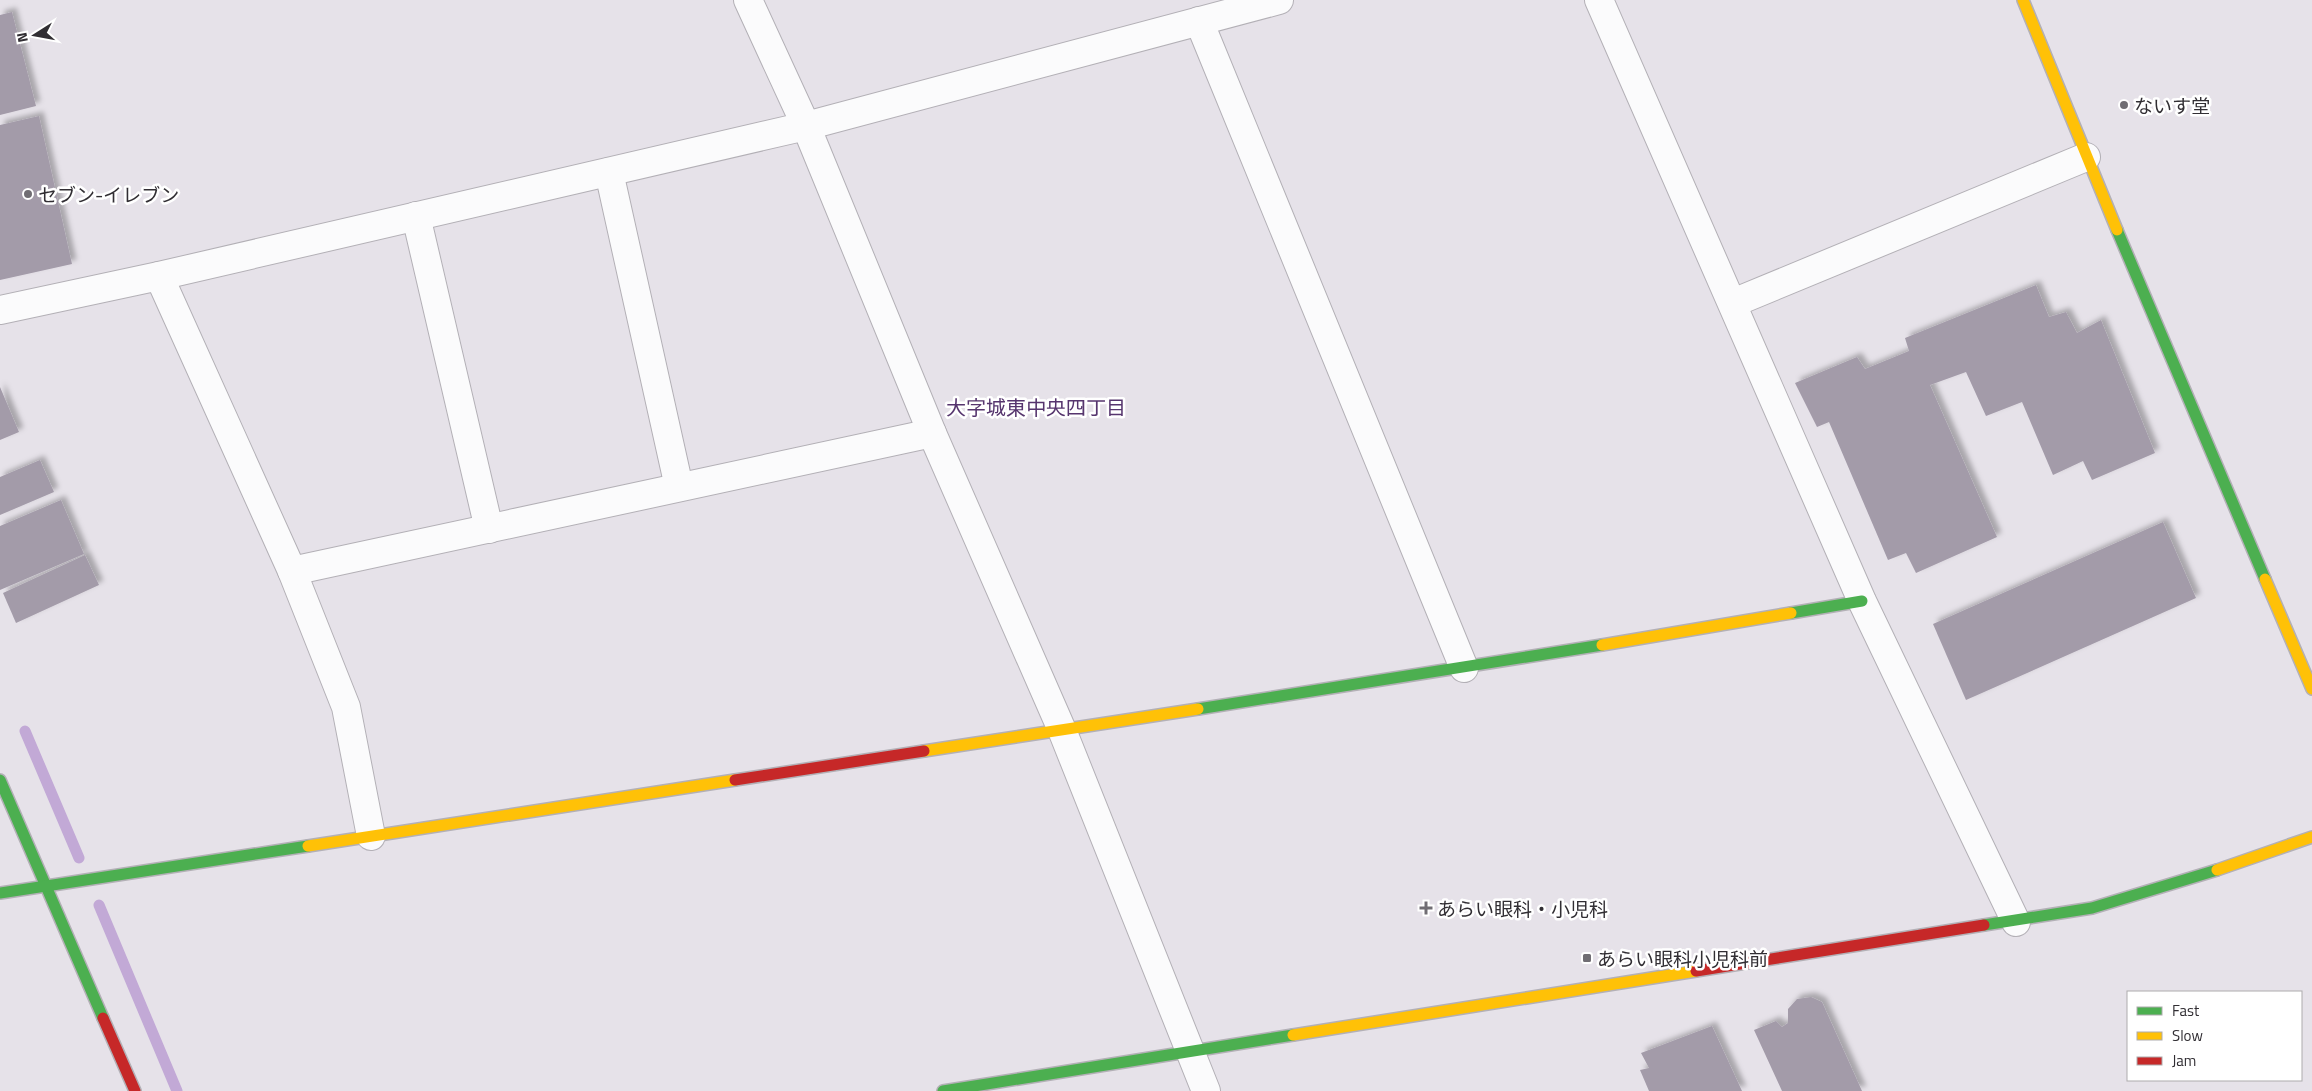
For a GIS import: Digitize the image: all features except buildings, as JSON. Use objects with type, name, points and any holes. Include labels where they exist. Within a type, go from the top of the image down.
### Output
[{"type":"street","points":[[748,0],[806,126],[932,432],[1062,730],[1206,1091]]},
{"type":"street","points":[[0,310],[158,276],[806,126],[1280,0]]},
{"type":"street","points":[[1599,0],[1862,601],[2016,922]]},
{"type":"street","points":[[2023,0],[2086,156],[2312,689]]},
{"type":"street","points":[[1199,21],[1464,668]]},
{"type":"street","points":[[1733,303],[2086,156]]},
{"type":"street","points":[[608,172],[679,487]]},
{"type":"street","points":[[416,216],[489,529]]},
{"type":"street","points":[[158,276],[292,571],[346,707],[371,836]]},
{"type":"street","points":[[292,571],[932,432]]},
{"type":"street","points":[[0,893],[46,888],[371,836],[1464,668],[1862,601]]},
{"type":"street","points":[[0,780],[135,1091]]},
{"type":"street","points":[[943,1091],[2016,922],[2092,908],[2182,882],[2312,837]]},
{"type":"waterway","points":[[25,731],[79,858]]},
{"type":"waterway","points":[[99,905],[177,1091]]},
{"type":"traffic: fast","points":[[2117,230],[2265,579]]},
{"type":"traffic: fast","points":[[1791,613],[1862,601]]},
{"type":"traffic: fast","points":[[1198,709],[1602,645]]},
{"type":"traffic: fast","points":[[0,780],[103,1018]]},
{"type":"traffic: fast","points":[[0,893],[308,846]]},
{"type":"traffic: fast","points":[[1984,925],[2092,908],[2217,870]]},
{"type":"traffic: fast","points":[[943,1091],[1293,1035]]},
{"type":"traffic: slow","points":[[2023,0],[2117,230]]},
{"type":"traffic: slow","points":[[2265,579],[2312,689]]},
{"type":"traffic: slow","points":[[1602,645],[1791,613]]},
{"type":"traffic: slow","points":[[924,751],[1198,709]]},
{"type":"traffic: slow","points":[[308,846],[735,780]]},
{"type":"traffic: slow","points":[[2217,870],[2312,837]]},
{"type":"traffic: slow","points":[[1293,1035],[1696,971]]},
{"type":"traffic: jam","points":[[735,780],[924,751]]},
{"type":"traffic: jam","points":[[1696,971],[1984,925]]},
{"type":"traffic: jam","points":[[103,1018],[135,1091]]},
{"type":"place","name":"ないす堂","points":[[2124,105]]},
{"type":"place","name":"セブン-イレブン","points":[[28,194]]},
{"type":"place","name":"あらい眼科・小児科","points":[[1426,908]]},
{"type":"place","name":"あらい眼科小児科前","points":[[1587,958]]},
{"type":"district","name":"大字城東中央四丁目","points":[[1036,407]]}]
